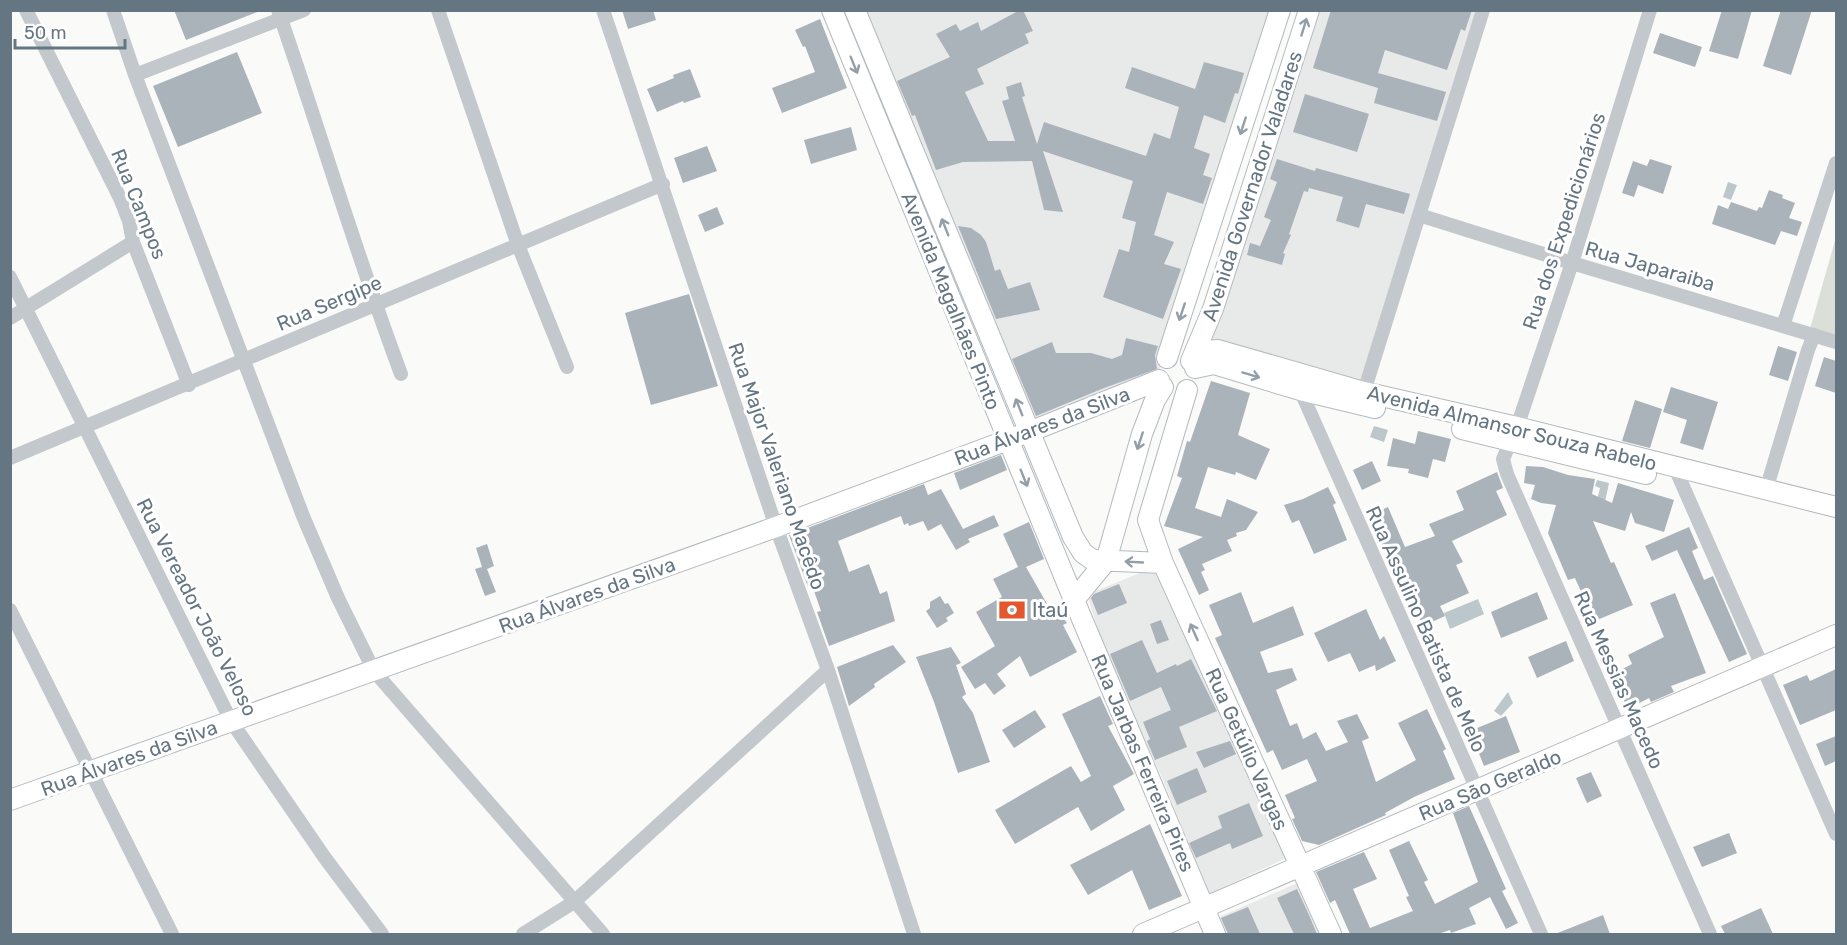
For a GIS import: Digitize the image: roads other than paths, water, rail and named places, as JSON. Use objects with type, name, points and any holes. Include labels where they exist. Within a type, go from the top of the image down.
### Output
[{"type":"street","name":"Rua Campos","points":[[26,10],[120,198],[129,221],[133,242],[189,385]]},
{"type":"street","points":[[113,10],[135,75],[303,516],[338,598],[374,671],[603,934]]},
{"type":"street","points":[[135,75],[279,15],[304,10]]},
{"type":"street","points":[[438,10],[519,245],[567,367]]},
{"type":"street","name":"Rua Major Valeriano Macêdo","points":[[603,10],[776,528],[828,670],[914,934]]},
{"type":"street","name":"Avenida Magalhães Pinto","points":[[832,10],[1072,595]]},
{"type":"street","name":"Avenida Magalhães Pinto","points":[[855,10],[1073,537],[1083,553],[1093,560],[1106,561]]},
{"type":"street","name":"Avenida Governador Valadares","points":[[1167,358],[1280,10]]},
{"type":"street","name":"Avenida Governador Valadares","points":[[1192,364],[1213,309],[1309,10]]},
{"type":"street","points":[[1362,398],[1483,10]]},
{"type":"street","name":"Rua dos Expedicionários","points":[[1513,434],[1572,263],[1650,10]]},
{"type":"street","points":[[279,15],[330,161],[375,304],[401,374]]},
{"type":"street","points":[[1254,94],[1280,102]]},
{"type":"street","points":[[1783,326],[1836,164]]},
{"type":"street","points":[[902,181],[922,172]]},
{"type":"street","name":"Rua Sergipe","points":[[10,458],[189,385],[375,304],[663,184]]},
{"type":"street","name":"Rua Japaraiba","points":[[1419,215],[1836,342]]},
{"type":"street","points":[[10,318],[133,242]]},
{"type":"street","name":"Rua Vereador João Veloso","points":[[10,277],[231,721],[325,858],[382,934]]},
{"type":"street","points":[[1766,490],[1814,335]]},
{"type":"street","name":"Avenida Almansor Souza Rabelo","points":[[1192,364],[1207,351],[1218,350],[1292,371],[1362,398]]},
{"type":"street","points":[[1175,355],[1183,356],[1192,364],[1196,376],[1193,384],[1187,390],[1179,393],[1171,392],[1161,383],[1158,372],[1161,364],[1167,358],[1175,355]]},
{"type":"street","name":"Avenida Almansor Souza Rabelo","points":[[1192,364],[1214,364],[1300,390],[1362,398],[1513,434],[1679,476],[1836,521]]},
{"type":"street","name":"Rua Assulino Batista de Melo","points":[[1292,371],[1541,934]]},
{"type":"street","points":[[1072,595],[1106,561],[1142,434],[1161,383]]},
{"type":"street","name":"Rua Álvares da Silva","points":[[10,800],[776,528],[1161,383]]},
{"type":"street","name":"Rua Getúlio Vargas","points":[[1187,390],[1148,520],[1163,563],[1331,934]]},
{"type":"street","name":"Rua Messias Macedo","points":[[1513,434],[1503,459],[1507,474],[1710,934]]},
{"type":"street","points":[[1679,476],[1836,834]]},
{"type":"street","name":"Avenida Almansor Souza Rabelo","points":[[1679,476],[1766,490],[1836,507]]},
{"type":"street","points":[[1106,561],[1163,563]]},
{"type":"street","name":"Rua Jarbas Ferreira Pires","points":[[1072,595],[1215,934]]},
{"type":"street","points":[[10,610],[172,934]]},
{"type":"street","name":"Rua São Geraldo","points":[[1143,934],[1836,636]]},
{"type":"street","points":[[523,934],[574,902],[828,670]]},
{"type":"place","name":"Itaú","points":[[1012,610]]}]
